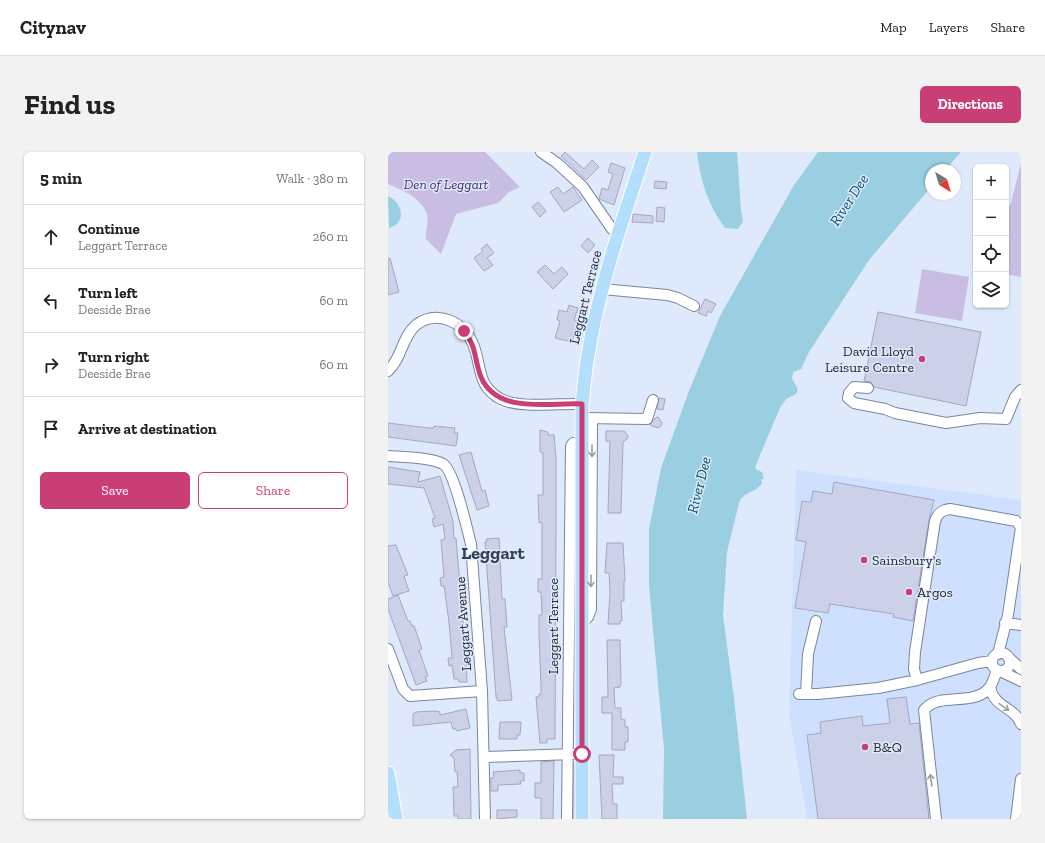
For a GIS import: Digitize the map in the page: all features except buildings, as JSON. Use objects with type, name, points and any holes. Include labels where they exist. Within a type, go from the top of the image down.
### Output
[{"type":"main road","name":"Leggart Terrace","points":[[582,819],[582,404],[588,355],[602,289],[618,232],[645,152]]},
{"type":"main road","points":[[388,773],[391,801],[396,819]]},
{"type":"street","points":[[541,152],[557,163],[583,186],[612,229],[618,232]]},
{"type":"street","points":[[602,289],[667,295],[678,298],[694,306]]},
{"type":"street","points":[[388,371],[395,362],[411,330],[424,321],[441,317],[457,325],[470,339],[474,345],[482,378],[493,393],[502,399],[522,404],[582,404]]},
{"type":"street","points":[[868,388],[854,387],[849,393],[848,398],[854,402],[885,409],[895,413],[946,423],[980,418],[1006,419],[1015,397],[1021,390]]},
{"type":"street","points":[[582,418],[647,420],[653,400]]},
{"type":"street","name":"Leggart Terrace","points":[[581,624],[588,617],[590,609],[592,423],[582,418]]},
{"type":"street","name":"Leggart Terrace","points":[[567,819],[571,446],[573,442],[582,443]]},
{"type":"street","name":"Leggart Avenue","points":[[388,456],[441,463],[449,471],[471,544],[482,691],[485,757],[485,819]]},
{"type":"street","points":[[917,680],[914,669],[915,652],[935,521],[938,514],[944,510],[950,509],[1016,521],[1020,527],[1017,588],[1005,623],[997,664],[990,687],[992,695],[996,701],[1017,716],[1021,724]]},
{"type":"street","points":[[816,621],[808,654],[803,694],[818,694],[871,688],[917,680],[978,663],[1009,666],[1008,657]]},
{"type":"street","points":[[1005,623],[1021,625]]},
{"type":"street","points":[[388,649],[403,689],[410,696],[482,691]]},
{"type":"street","points":[[997,664],[1004,654],[1021,669]]},
{"type":"street","points":[[997,664],[1021,681]]},
{"type":"street","points":[[936,819],[923,717],[924,710],[927,706],[938,702],[978,697],[990,687]]},
{"type":"street","points":[[485,757],[582,754]]},
{"type":"street","points":[[1016,819],[1021,779]]},
{"type":"shaded area","points":[[796,470],[1021,500],[1021,819],[807,819],[789,714]]},
{"type":"green space","name":"Den of Leggart","points":[[388,152],[485,152],[520,187],[509,192],[498,203],[456,214],[441,254],[426,239],[427,214],[424,208],[411,195],[388,184]]},
{"type":"green space","points":[[1021,163],[1021,277],[1009,275],[1009,207]]},
{"type":"green space","points":[[922,269],[969,277],[962,321],[915,313]]},
{"type":"green space","points":[[574,451],[577,451],[574,743],[572,742]]},
{"type":"green space","points":[[573,761],[575,764],[575,819],[571,819]]},
{"type":"water","points":[[697,152],[737,152],[743,221],[738,229],[725,228],[714,211],[709,201],[700,172]]},
{"type":"water","name":"River Dee","points":[[818,152],[961,152],[950,164],[925,164],[925,194],[869,260],[809,352],[801,369],[793,372],[792,379],[798,389],[796,394],[786,399],[780,408],[755,467],[757,470],[762,472],[764,479],[761,479],[762,483],[757,489],[744,496],[739,503],[727,552],[723,615],[734,698],[747,819],[663,819],[664,749],[649,586],[649,529],[661,468],[689,391],[720,316],[794,185]]},
{"type":"water","points":[[388,196],[397,203],[401,213],[399,222],[389,228]]},
{"type":"place","name":"David Lloyd Leisure Centre","points":[[922,359]]},
{"type":"place","name":"Sainsbury's","points":[[864,560]]},
{"type":"place","name":"Argos","points":[[909,592]]},
{"type":"place","name":"B&Q","points":[[865,747]]},
{"type":"district","name":"Leggart","points":[[493,553]]},
{"type":"route","points":[[464,331],[474,345],[477,363],[482,378],[493,393],[502,399],[522,404],[582,404],[582,754]]}]
